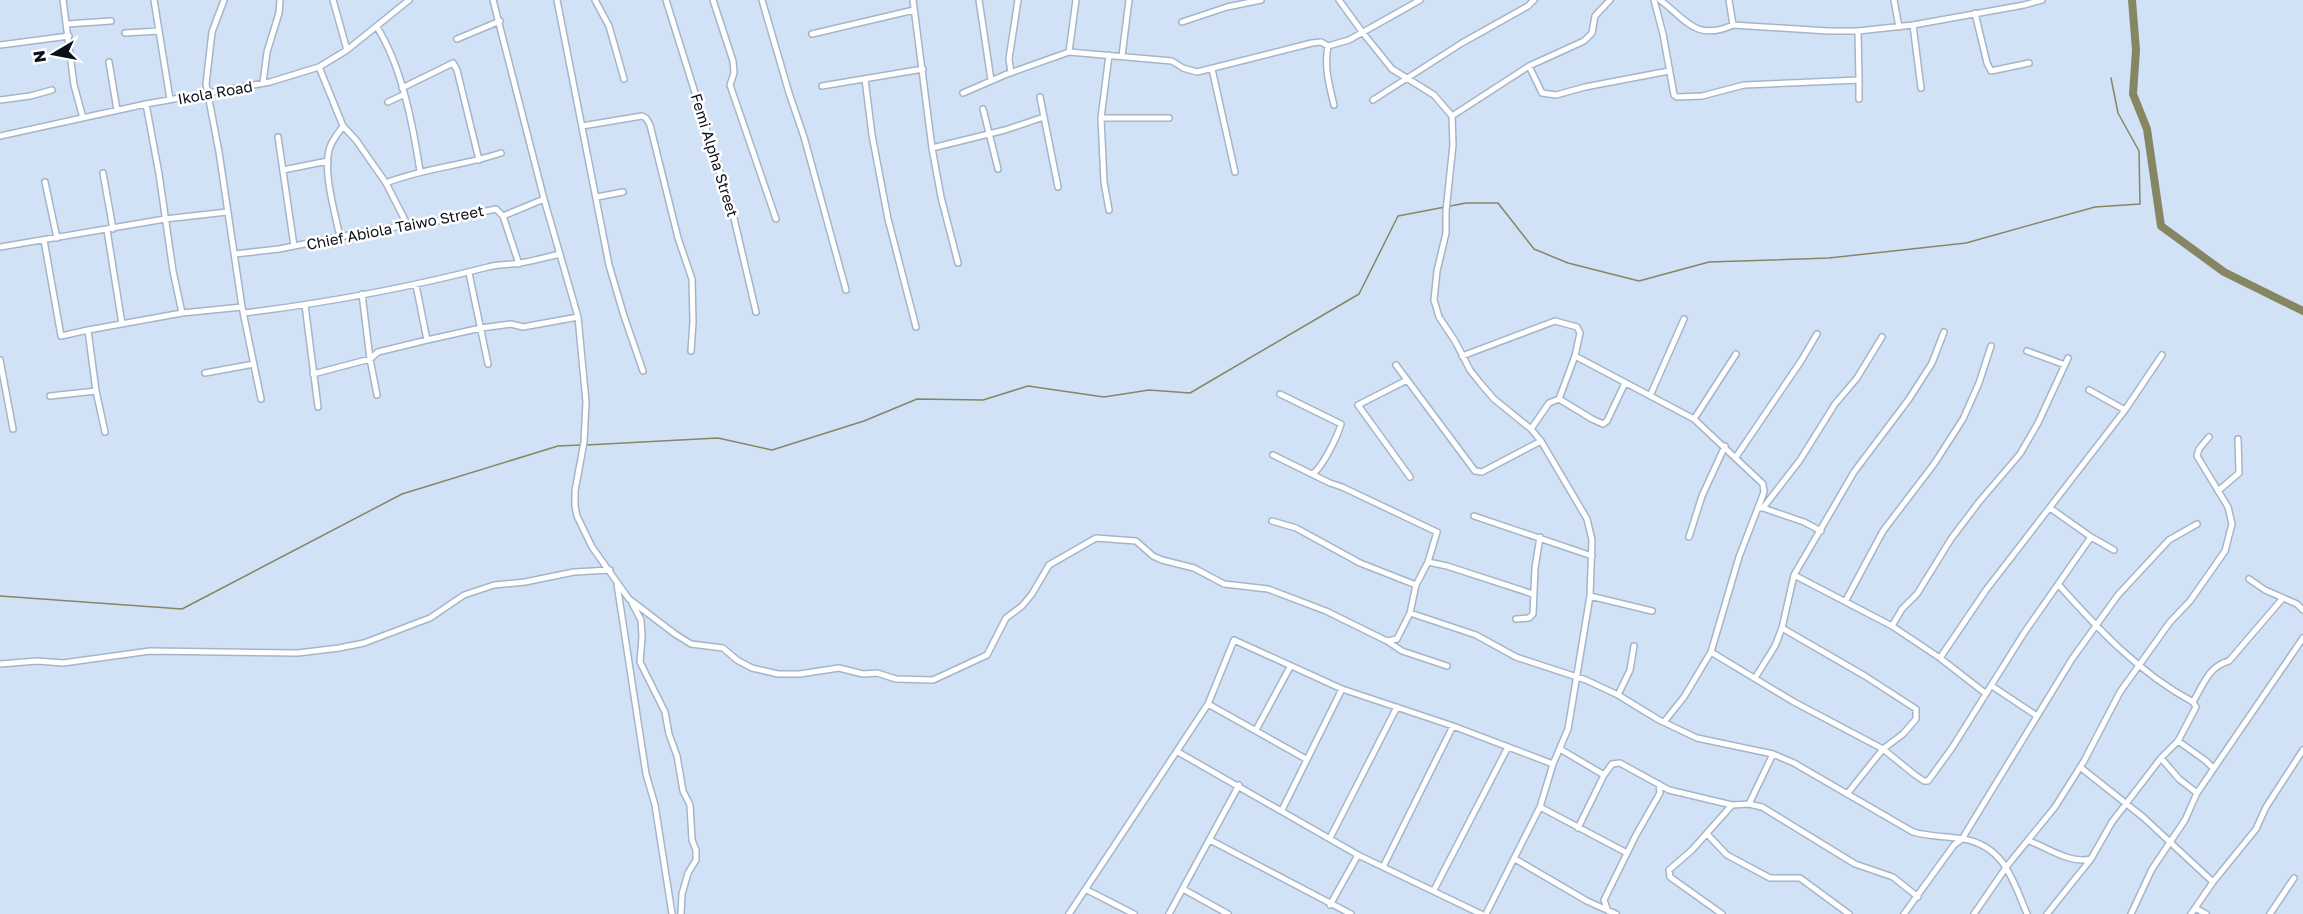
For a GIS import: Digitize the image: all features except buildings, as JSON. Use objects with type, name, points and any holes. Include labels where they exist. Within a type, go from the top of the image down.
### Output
[{"type":"street","points":[[63,0],[74,85],[83,118]]},
{"type":"street","points":[[154,0],[170,99]]},
{"type":"street","points":[[224,0],[212,32],[206,84],[243,310],[261,399]]},
{"type":"street","points":[[263,83],[267,52],[279,13],[280,0]]},
{"type":"street","points":[[333,0],[347,50]]},
{"type":"street","name":"Ikola Road","points":[[0,136],[170,99],[263,83],[319,67],[347,50],[409,0]]},
{"type":"street","points":[[493,0],[544,199],[578,317],[586,402],[584,442],[576,491],[577,516],[592,547],[616,579],[640,620],[642,637],[640,663],[665,712],[669,734],[677,756],[682,791],[690,805],[692,840],[696,850],[696,860],[688,873],[682,894],[681,914]]},
{"type":"street","points":[[557,0],[611,273],[643,371]]},
{"type":"street","points":[[595,0],[609,26],[624,79]]},
{"type":"street","name":"Femi Alpha Street","points":[[666,0],[733,213],[756,312]]},
{"type":"street","points":[[713,0],[732,62],[734,73],[730,85],[776,219]]},
{"type":"street","points":[[762,0],[804,137],[846,290]]},
{"type":"street","points":[[913,0],[932,148],[941,197],[958,263]]},
{"type":"street","points":[[979,0],[991,81]]},
{"type":"street","points":[[1011,72],[1010,59],[1018,0]]},
{"type":"street","points":[[1069,52],[1076,0]]},
{"type":"street","points":[[1122,56],[1129,0]]},
{"type":"street","points":[[1224,0],[1227,7]]},
{"type":"street","points":[[1182,22],[1227,7],[1261,0]]},
{"type":"street","points":[[1340,0],[1392,69],[1434,95],[1452,116],[1453,145],[1446,233],[1437,271],[1434,300],[1439,317],[1470,370],[1494,399],[1531,429],[1541,441],[1590,525],[1592,556],[1590,596],[1568,729],[1553,764],[1539,807],[1486,914]]},
{"type":"street","points":[[963,93],[1011,72],[1069,52],[1172,61],[1190,71],[1212,69],[1312,43],[1321,42],[1328,46],[1363,33],[1419,0]]},
{"type":"street","points":[[1523,0],[1528,6]]},
{"type":"street","points":[[1373,100],[1462,43],[1528,6],[1534,0]]},
{"type":"street","points":[[1452,116],[1529,66],[1584,41],[1592,33],[1595,16],[1610,0]]},
{"type":"street","points":[[1654,0],[1663,34],[1674,95],[1702,96],[1744,85],[1859,80]]},
{"type":"street","points":[[1660,0],[1686,24],[1700,30],[1719,30],[1733,25],[1828,32],[1913,25],[2042,0]]},
{"type":"street","points":[[1729,0],[1733,25]]},
{"type":"street","points":[[1894,0],[1899,27]]},
{"type":"street","points":[[812,34],[914,10]]},
{"type":"street","points":[[1975,13],[1991,71],[2030,63]]},
{"type":"street","points":[[67,24],[111,21]]},
{"type":"street","points":[[458,39],[500,21]]},
{"type":"street","points":[[1913,25],[1922,88]]},
{"type":"street","points":[[377,27],[393,57],[414,132],[420,171]]},
{"type":"street","points":[[125,33],[159,31]]},
{"type":"street","points":[[1858,31],[1859,99]]},
{"type":"street","points":[[0,45],[69,36]]},
{"type":"street","points":[[1328,46],[1326,58],[1334,105]]},
{"type":"street","points":[[1109,55],[1101,118],[1104,182],[1109,210]]},
{"type":"street","points":[[109,62],[117,110]]},
{"type":"street","points":[[402,88],[453,63],[457,70],[479,160]]},
{"type":"street","points":[[1529,66],[1542,93],[1556,96],[1585,87],[1669,71]]},
{"type":"street","points":[[319,67],[343,126],[356,140],[386,183],[408,226]]},
{"type":"street","points":[[822,86],[923,69]]},
{"type":"street","points":[[1212,69],[1235,172]]},
{"type":"street","points":[[865,79],[872,135],[888,219],[916,327]]},
{"type":"street","points":[[0,100],[52,90]]},
{"type":"street","points":[[388,102],[403,95]]},
{"type":"street","points":[[1040,97],[1058,187]]},
{"type":"street","points":[[146,104],[182,313]]},
{"type":"street","points":[[983,109],[998,169]]},
{"type":"street","points":[[582,126],[642,116],[646,118],[669,195],[678,238],[692,279],[691,351]]},
{"type":"street","points":[[932,148],[1005,130],[1044,117]]},
{"type":"street","points":[[1101,118],[1169,118]]},
{"type":"street","points":[[340,237],[331,195],[328,161],[330,146],[343,126]]},
{"type":"street","points":[[278,137],[294,246]]},
{"type":"street","points":[[386,183],[420,171],[479,160],[501,153]]},
{"type":"street","points":[[283,170],[328,161]]},
{"type":"street","points":[[103,173],[122,324]]},
{"type":"street","points":[[45,182],[57,238]]},
{"type":"street","points":[[597,197],[623,192]]},
{"type":"street","points":[[503,216],[544,199]]},
{"type":"street","name":"Chief Abiola Taiwo Street","points":[[235,255],[496,209],[503,216],[519,264]]},
{"type":"street","points":[[0,247],[165,219],[227,212]]},
{"type":"street","points":[[44,240],[61,336],[182,313],[305,305],[416,285],[470,273],[490,266],[519,264],[560,254]]},
{"type":"street","points":[[470,273],[488,364]]},
{"type":"street","points":[[416,285],[427,340]]},
{"type":"street","points":[[362,294],[377,395]]},
{"type":"street","points":[[305,305],[318,407]]},
{"type":"street","points":[[314,374],[370,359],[378,352],[481,328],[511,324],[523,327],[578,317]]},
{"type":"street","points":[[1650,396],[1684,319]]},
{"type":"street","points":[[1462,356],[1555,321],[1579,330],[1575,356],[1559,399],[1549,403],[1531,429]]},
{"type":"street","points":[[88,330],[96,391],[105,432]]},
{"type":"street","points":[[1755,678],[1770,656],[1782,628],[1794,575],[1854,472],[1886,432],[1926,372],[1944,332]]},
{"type":"street","points":[[1736,457],[1817,334]]},
{"type":"street","points":[[1760,508],[1800,460],[1835,404],[1857,378],[1882,337]]},
{"type":"street","points":[[1846,600],[1883,531],[1934,464],[1963,419],[1979,383],[1991,346]]},
{"type":"street","points":[[2027,351],[2065,365]]},
{"type":"street","points":[[1694,419],[1736,354]]},
{"type":"street","points":[[1575,356],[1694,419],[1763,484],[1764,492],[1760,508],[1739,556],[1732,588],[1711,652],[1684,697],[1664,722]]},
{"type":"street","points":[[1940,658],[1986,590],[2125,410],[2162,356]]},
{"type":"street","points":[[1892,626],[1902,609],[1917,594],[1951,539],[1978,502],[2020,454],[2038,423],[2068,358]]},
{"type":"street","points":[[0,360],[13,429]]},
{"type":"street","points":[[206,373],[254,364]]},
{"type":"street","points":[[1396,365],[1478,472],[1541,441]]},
{"type":"street","points":[[1407,380],[1358,405],[1410,477]]},
{"type":"street","points":[[1559,399],[1603,424],[1607,421],[1625,382]]},
{"type":"street","points":[[2089,390],[2125,410]]},
{"type":"street","points":[[50,396],[96,391]]},
{"type":"street","points":[[1280,394],[1341,424],[1317,472],[1312,474]]},
{"type":"street","points":[[1974,914],[2007,866],[2030,841],[2055,807],[2080,767],[2120,692],[2225,551],[2232,524],[2228,507],[2196,456],[2209,437]]},
{"type":"street","points":[[2218,491],[2239,473],[2238,439]]},
{"type":"street","points":[[1689,537],[1702,496],[1725,446]]},
{"type":"street","points":[[1273,454],[1437,532],[1428,562],[1416,585],[1410,613],[1397,639],[1387,641]]},
{"type":"street","points":[[1760,508],[1804,522],[1821,531]]},
{"type":"street","points":[[2050,508],[2114,550]]},
{"type":"street","points":[[1474,516],[1592,556]]},
{"type":"street","points":[[1272,521],[1296,528],[1360,563],[1416,585]]},
{"type":"street","points":[[1904,914],[1954,845],[1962,839],[2072,659],[2118,595],[2169,540],[2197,524]]},
{"type":"street","points":[[1516,619],[1532,617],[1534,568],[1540,537]]},
{"type":"street","points":[[1711,652],[1794,702],[1883,749],[1924,781],[1928,781],[2091,537]]},
{"type":"street","points":[[629,599],[691,644],[723,648],[737,660],[752,668],[786,674],[839,668],[855,673],[877,673],[897,679],[926,681],[933,680],[987,655],[1006,618],[1022,606],[1032,594],[1049,565],[1096,538],[1128,539],[1143,545],[1153,556],[1162,560],[1194,568],[1224,584],[1268,589],[1326,611],[1387,641],[1402,651],[1447,666]]},
{"type":"street","points":[[1428,562],[1533,594]]},
{"type":"street","points":[[0,664],[37,661],[63,663],[150,651],[298,653],[339,648],[364,643],[430,618],[464,596],[494,585],[525,582],[574,572],[610,570]]},
{"type":"street","points":[[1794,575],[1846,600],[1892,626],[1940,658],[1985,693]]},
{"type":"street","points":[[616,579],[646,774],[655,805],[672,914]]},
{"type":"street","points":[[2249,579],[2265,590],[2297,604],[2303,610]]},
{"type":"street","points":[[2047,914],[2091,859],[2112,822],[2126,803],[2161,758],[2178,741],[2196,707],[2193,702],[2176,693],[2139,666],[2096,628],[2058,584]]},
{"type":"street","points":[[1590,596],[1652,611]]},
{"type":"street","points":[[2193,702],[2218,664],[2229,661],[2283,598]]},
{"type":"street","points":[[1410,613],[1476,635],[1516,657],[1577,675],[1697,738],[1773,754],[1913,832],[1924,836],[1978,842],[1996,854],[2007,866],[2027,914]]},
{"type":"street","points":[[1782,628],[1914,706],[1916,719],[1903,734],[1883,749],[1847,794]]},
{"type":"street","points":[[2131,914],[2152,869],[2185,820],[2213,768],[2303,638]]},
{"type":"street","points":[[1069,914],[1208,704],[1234,640],[1342,689],[1453,726],[1553,764]]},
{"type":"street","points":[[1618,695],[1630,670],[1634,646]]},
{"type":"street","points":[[1256,730],[1290,667]]},
{"type":"street","points":[[1992,686],[2037,716]]},
{"type":"street","points":[[1282,810],[1342,689]]},
{"type":"street","points":[[1208,704],[1306,759]]},
{"type":"street","points":[[1330,838],[1397,708]]},
{"type":"street","points":[[1383,867],[1453,726]]},
{"type":"street","points":[[2178,741],[2213,768]]},
{"type":"street","points":[[1434,890],[1508,747]]},
{"type":"street","points":[[1560,749],[1604,775]]},
{"type":"street","points":[[2191,914],[2213,882],[2256,829],[2266,807],[2303,750]]},
{"type":"street","points":[[1178,752],[1358,855],[1481,914]]},
{"type":"street","points":[[1749,804],[1773,754]]},
{"type":"street","points":[[2161,758],[2179,779],[2198,793]]},
{"type":"street","points":[[1578,828],[1604,775],[1612,764],[1620,762],[1669,790],[1732,805],[1749,804],[1762,807],[1855,864],[1893,877],[1918,897]]},
{"type":"street","points":[[2080,767],[2126,803],[2213,882]]},
{"type":"street","points":[[1596,905],[1604,900],[1660,793],[1659,784]]},
{"type":"street","points":[[1169,914],[1239,785]]},
{"type":"street","points":[[1660,793],[1669,790]]},
{"type":"street","points":[[1722,914],[1670,878],[1668,874],[1669,870],[1707,834],[1732,805]]},
{"type":"street","points":[[1539,807],[1627,853]]},
{"type":"street","points":[[1707,834],[1727,855],[1770,878],[1800,878],[1849,914]]},
{"type":"street","points":[[1210,840],[1351,914]]},
{"type":"street","points":[[2030,841],[2076,860],[2091,859]]},
{"type":"street","points":[[1330,905],[1358,855]]},
{"type":"street","points":[[1515,859],[1596,905],[1617,914]]},
{"type":"street","points":[[2076,860],[2079,868],[2078,876]]},
{"type":"street","points":[[2270,914],[2294,878]]},
{"type":"street","points":[[1089,887],[1134,914]]},
{"type":"street","points":[[1183,889],[1228,914]]},
{"type":"street","points":[[1604,900],[1608,911]]},
{"type":"street","points":[[2195,908],[2206,914]]},
{"type":"waterway","points":[[2132,0],[2136,50],[2133,94],[2147,129],[2161,226],[2224,272],[2303,311]]},
{"type":"waterway","points":[[586,445],[718,438],[772,450],[864,421],[917,399],[983,400],[1028,386],[1104,397],[1149,390],[1190,393],[1359,294],[1398,216],[1466,203],[1498,203],[1534,249],[1568,263],[1639,281],[1709,262],[1829,258],[1966,243],[2095,207],[2140,204],[2139,151],[2118,113],[2111,78]]},
{"type":"waterway","points":[[0,596],[182,609],[402,494],[558,446],[581,445]]}]
